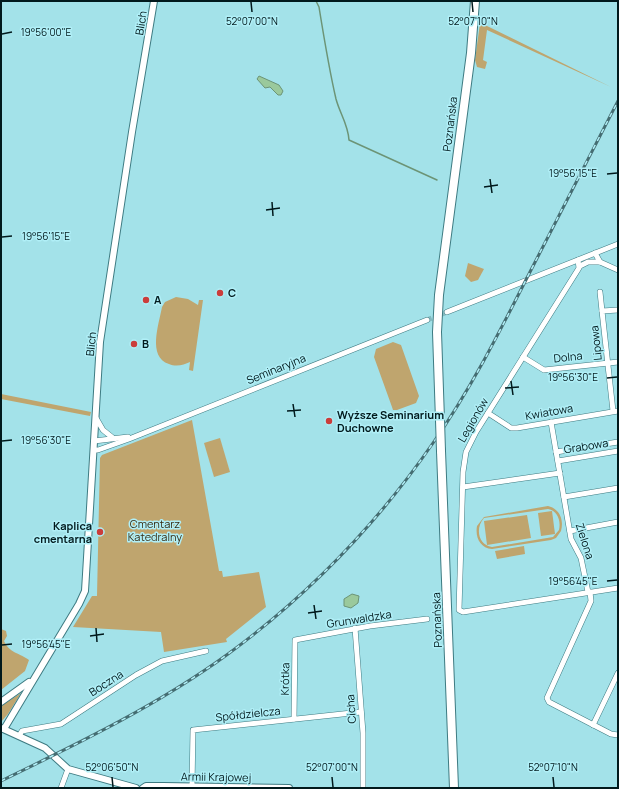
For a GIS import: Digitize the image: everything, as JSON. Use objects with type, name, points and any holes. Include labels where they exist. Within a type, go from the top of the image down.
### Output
[{"type":"main road","name":"Poznańska","points":[[472,44],[475,1]]},
{"type":"main road","name":"Poznańska","points":[[454,788],[441,450],[438,314],[472,44],[480,1]]},
{"type":"street","name":"Blich","points":[[2,728],[24,690],[34,679],[79,604],[85,590],[100,342],[154,1]]},
{"type":"street","points":[[447,312],[579,263],[595,253],[618,244]]},
{"type":"street","points":[[595,253],[600,262]]},
{"type":"street","points":[[579,263],[600,262],[618,270]]},
{"type":"street","name":"Legionów","points":[[579,263],[466,452],[463,487],[459,610],[463,612],[589,592]]},
{"type":"street","points":[[600,292],[602,311]]},
{"type":"street","name":"Lipowa","points":[[616,411],[608,363],[602,311],[618,310]]},
{"type":"street","name":"Seminaryjna","points":[[94,450],[98,450],[427,320]]},
{"type":"street","name":"Dolna","points":[[523,357],[544,370],[618,362]]},
{"type":"street","name":"Kwiatowa","points":[[488,414],[512,428],[616,411]]},
{"type":"street","points":[[95,417],[102,430],[113,438]]},
{"type":"street","name":"Zielona","points":[[551,422],[570,531],[575,548],[581,558],[589,592]]},
{"type":"street","name":"Seminaryjna","points":[[94,441],[133,436]]},
{"type":"street","points":[[556,452],[618,442]]},
{"type":"street","name":"Grabowa","points":[[558,461],[618,451]]},
{"type":"street","points":[[463,487],[560,473]]},
{"type":"street","points":[[564,497],[618,488]]},
{"type":"street","points":[[570,531],[618,522]]},
{"type":"street","points":[[618,588],[589,592],[590,601],[547,698],[549,702],[593,725],[611,734],[618,735]]},
{"type":"street","name":"Grunwaldzka","points":[[295,640],[355,628],[427,618]]},
{"type":"street","name":"Cicha","points":[[355,628],[361,712],[363,788]]},
{"type":"street","name":"Krótka","points":[[294,719],[295,640]]},
{"type":"street","name":"Boczna","points":[[19,736],[22,731],[55,726],[65,722],[136,675],[162,661],[206,651]]},
{"type":"street","points":[[593,725],[618,673]]},
{"type":"street","name":"Blich","points":[[1,702],[24,690]]},
{"type":"street","name":"Spółdzielcza","points":[[192,786],[193,730],[361,712]]},
{"type":"street","points":[[2,728],[47,750],[57,761],[68,769],[136,788]]},
{"type":"street","points":[[61,788],[68,769]]},
{"type":"street","name":"Armii Krajowej","points":[[143,788],[146,786],[289,788]]},
{"type":"green space","points":[[480,23],[611,87],[487,30],[483,60],[487,62],[485,69],[477,67],[475,60]]},
{"type":"green space","points":[[468,263],[484,269],[478,280],[471,282],[465,276]]},
{"type":"green space","points":[[176,297],[188,299],[198,305],[199,300],[203,300],[193,371],[189,370],[190,362],[183,365],[174,365],[162,360],[158,355],[156,347],[157,331],[162,307],[165,302]]},
{"type":"green space","points":[[393,342],[401,345],[419,396],[416,403],[397,410],[393,410],[374,357],[376,349]]},
{"type":"green space","points":[[1,394],[91,412],[90,416],[1,399]]},
{"type":"green space","name":"Cmentarz Katedralny","points":[[192,420],[219,571],[222,571],[223,577],[259,572],[266,607],[226,639],[227,642],[164,652],[161,632],[73,627],[92,596],[97,596],[100,458],[102,455]]},
{"type":"green space","points":[[220,438],[230,472],[214,477],[204,443]]},
{"type":"green space","points":[[548,506],[552,507],[558,512],[562,527],[556,538],[551,540],[492,549],[484,547],[481,544],[477,534],[477,526],[484,517]],"holes":[[[548,509],[556,514],[560,523],[559,530],[553,537],[492,547],[487,546],[479,536],[479,526],[484,518]]]},
{"type":"green space","points":[[552,511],[555,534],[541,536],[538,513]]},
{"type":"green space","points":[[527,515],[531,538],[487,545],[484,521]]},
{"type":"green space","points":[[524,546],[525,554],[497,559],[495,551]]},
{"type":"green space","points":[[1,629],[6,631],[7,636],[4,641],[6,645],[29,660],[25,671],[1,690]]},
{"type":"green space","points":[[21,693],[8,714],[1,722],[1,706]]},
{"type":"shaded area","points":[[259,76],[279,85],[283,91],[281,95],[278,95],[270,87],[265,88],[257,79]]},
{"type":"shaded area","points":[[352,594],[359,596],[358,603],[351,608],[344,606],[344,599]]},
{"type":"waterway","points":[[316,1],[319,7],[336,99],[347,129],[349,140],[437,180]]},
{"type":"tunnel","points":[[427,320],[447,312]]},
{"type":"railway","points":[[1,781],[146,707],[201,673],[257,632],[285,608],[313,583],[364,530],[388,502],[433,443],[473,380],[618,101]]},
{"type":"place","name":"C","points":[[220,293]]},
{"type":"place","name":"A","points":[[146,300]]},
{"type":"place","name":"B","points":[[134,344]]},
{"type":"place","name":"Wyższe Seminarium Duchowne","points":[[329,421]]},
{"type":"place","name":"Kaplica cmentarna","points":[[100,532]]}]
